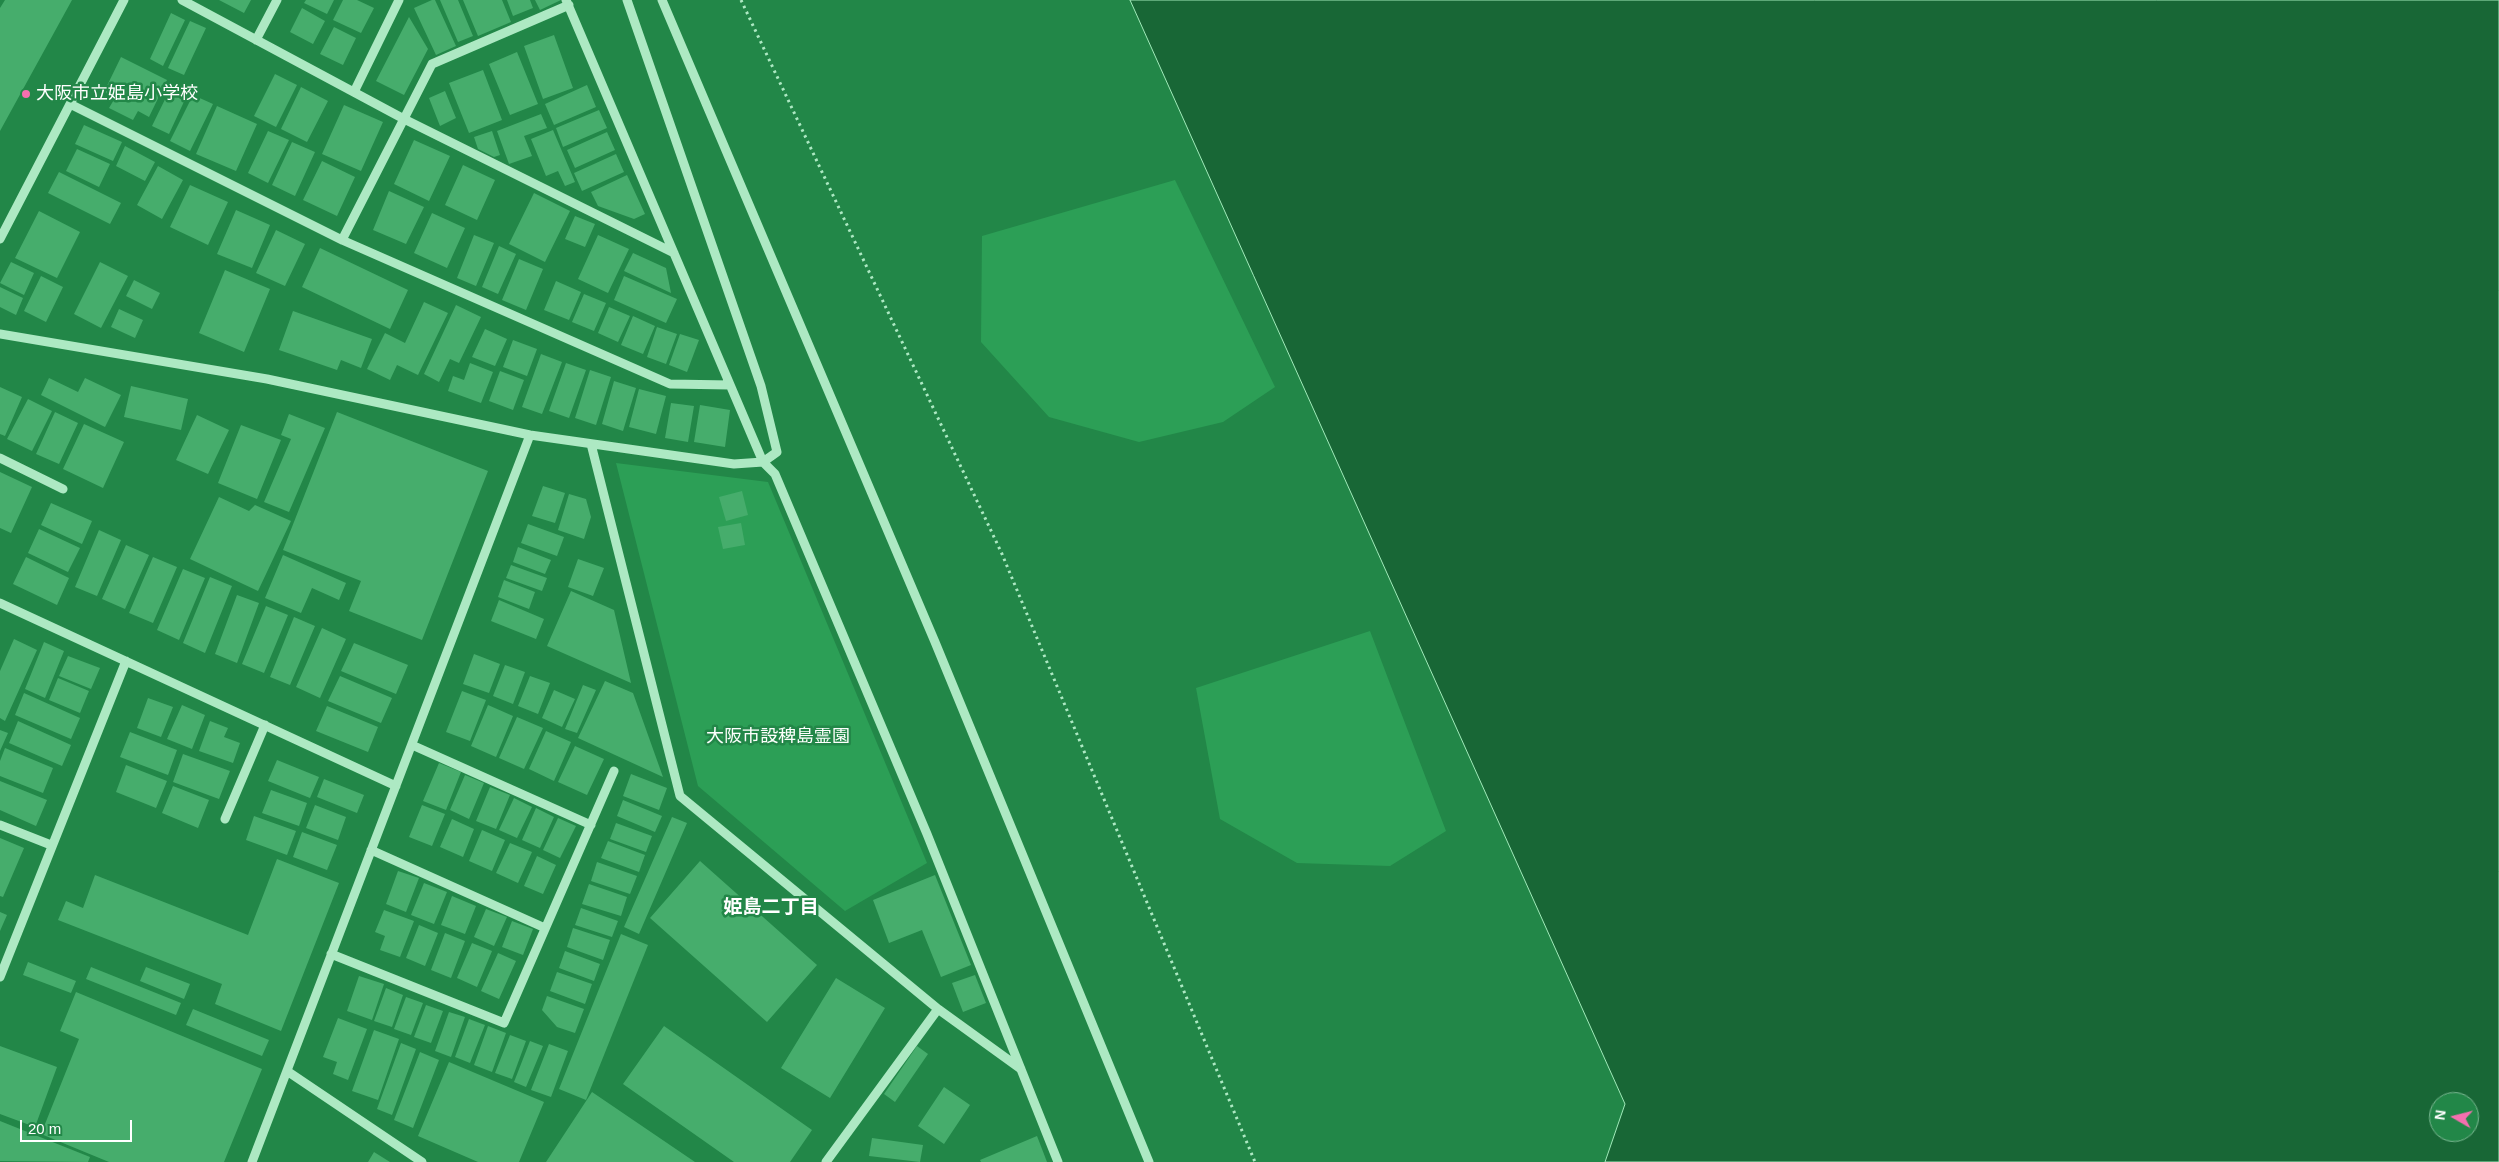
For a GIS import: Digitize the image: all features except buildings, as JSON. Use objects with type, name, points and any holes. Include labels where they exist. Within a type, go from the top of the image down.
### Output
[{"type":"street","points":[[0,240],[124,0]]},
{"type":"street","points":[[182,0],[404,118],[674,253]]},
{"type":"street","points":[[256,40],[276,0]]},
{"type":"street","points":[[354,92],[400,0]]},
{"type":"street","points":[[0,334],[267,379],[530,436],[734,464],[763,462],[777,452],[762,386],[627,0]]},
{"type":"street","points":[[662,0],[935,642],[1149,1162]]},
{"type":"street","points":[[342,240],[432,64],[568,3],[763,462],[775,474],[779,483],[926,834],[1058,1162]]},
{"type":"street","points":[[70,104],[342,240],[670,384],[730,385]]},
{"type":"street","points":[[252,1162],[530,436]]},
{"type":"street","points":[[591,444],[680,796],[938,1009],[1021,1069]]},
{"type":"street","points":[[0,458],[63,489]]},
{"type":"street","points":[[0,603],[396,786]]},
{"type":"street","points":[[0,977],[51,845],[126,661]]},
{"type":"street","points":[[225,819],[265,725]]},
{"type":"street","points":[[412,745],[591,825]]},
{"type":"street","points":[[331,954],[504,1023],[614,771]]},
{"type":"street","points":[[0,825],[51,845]]},
{"type":"street","points":[[371,850],[545,928]]},
{"type":"street","points":[[826,1162],[938,1009]]},
{"type":"street","points":[[286,1071],[422,1162]]},
{"type":"path","points":[[741,0],[1002,554],[1255,1162]]},
{"type":"green space","points":[[1175,180],[1275,387],[1223,422],[1139,442],[1049,417],[981,342],[982,236]]},
{"type":"green space","name":"大阪市設稗島霊園","points":[[616,463],[768,482],[927,863],[845,911],[698,786]]},
{"type":"green space","points":[[1370,631],[1446,831],[1390,866],[1297,863],[1220,819],[1196,688]]},
{"type":"shaded area","points":[[1130,0],[2499,0],[2499,1162],[1605,1162],[1625,1104]]},
{"type":"place","name":"大阪市立姫島小学校","points":[[26,94]]},
{"type":"district","name":"姫島二丁目","points":[[771,908]]}]
